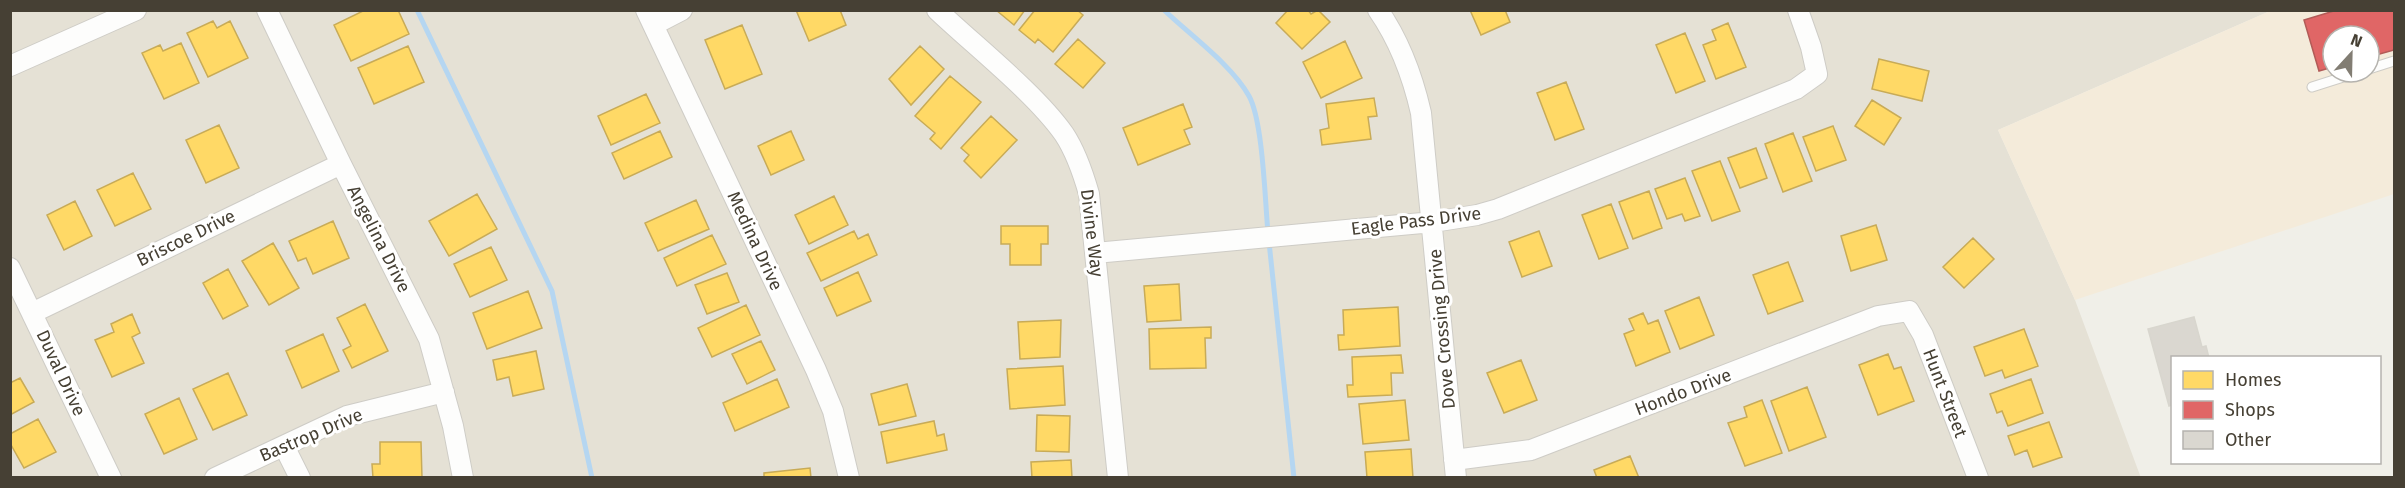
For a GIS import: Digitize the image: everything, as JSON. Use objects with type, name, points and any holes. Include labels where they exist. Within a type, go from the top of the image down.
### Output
[{"type":"street","points":[[10,66],[136,10]]},
{"type":"street","name":"Angelina Drive","points":[[267,10],[340,164],[429,339],[444,392],[463,477]]},
{"type":"street","points":[[650,18],[682,10]]},
{"type":"street","name":"Divine Way","points":[[937,10],[1034,100],[1063,133],[1082,171],[1089,194],[1118,477]]},
{"type":"street","name":"Eagle Pass Drive","points":[[1095,253],[1432,222],[1498,209],[1796,89],[1817,74],[1812,47],[1798,10]]},
{"type":"street","name":"Dove Crossing Drive","points":[[1381,12],[1416,88],[1421,113],[1455,469]]},
{"type":"street","name":"Medina Drive","points":[[650,18],[816,370],[833,411],[849,477]]},
{"type":"street","name":"Briscoe Drive","points":[[32,313],[340,164]]},
{"type":"street","name":"Duval Drive","points":[[10,268],[111,477]]},
{"type":"street","name":"Hondo Drive","points":[[1455,469],[1531,450],[1878,316],[1909,311]]},
{"type":"street","name":"Hunt Street","points":[[1909,311],[1923,335],[1978,477]]},
{"type":"street","name":"Bastrop Drive","points":[[215,477],[347,416],[444,392]]},
{"type":"street","points":[[284,446],[300,477]]},
{"type":"lane","points":[[2312,87],[2321,84]]},
{"type":"shaded area","points":[[10,11],[2270,11],[1998,130],[2075,300],[2141,478],[11,477]]},
{"type":"shaded area","points":[[2270,11],[2394,11],[2394,194],[2075,300],[1998,130]]},
{"type":"building: Homes","points":[[365,10],[398,10],[409,34],[351,61],[334,25]]},
{"type":"building: Homes","points":[[796,10],[840,10],[846,25],[809,41]]},
{"type":"building: Homes","points":[[996,10],[1025,10],[1014,25]]},
{"type":"building: Homes","points":[[1035,10],[1077,10],[1083,15],[1053,52],[1038,39],[1035,43],[1019,30]]},
{"type":"building: Homes","points":[[1288,10],[1308,10],[1311,14],[1318,10],[1330,22],[1302,49],[1276,23]]},
{"type":"building: Homes","points":[[1470,10],[1505,10],[1510,22],[1481,35]]},
{"type":"building: Homes","points":[[213,21],[217,28],[230,21],[248,58],[208,77],[187,33]]},
{"type":"building: Homes","points":[[1728,23],[1746,67],[1716,79],[1703,45],[1716,40],[1712,30]]},
{"type":"building: Homes","points":[[742,25],[762,74],[725,89],[705,40]]},
{"type":"building: Homes","points":[[1685,33],[1705,81],[1676,93],[1656,45]]},
{"type":"building: Homes","points":[[1078,39],[1105,63],[1083,88],[1055,64]]},
{"type":"building: Homes","points":[[1345,41],[1362,78],[1321,98],[1303,62]]},
{"type":"building: Homes","points":[[181,43],[199,83],[164,99],[142,53],[160,45],[163,51]]},
{"type":"building: Homes","points":[[408,46],[424,82],[374,104],[358,68]]},
{"type":"building: Homes","points":[[920,46],[944,69],[911,105],[889,79]]},
{"type":"building: Homes","points":[[1879,59],[1929,71],[1922,101],[1872,89]]},
{"type":"building: Homes","points":[[950,76],[981,102],[941,149],[930,139],[935,133],[915,116]]},
{"type":"building: Homes","points":[[1566,82],[1584,129],[1555,140],[1537,93]]},
{"type":"building: Homes","points":[[646,94],[660,123],[611,145],[598,116]]},
{"type":"building: Homes","points":[[1374,98],[1377,116],[1368,117],[1371,139],[1322,145],[1320,130],[1329,128],[1326,104]]},
{"type":"building: Homes","points":[[1872,100],[1901,118],[1884,145],[1855,126]]},
{"type":"building: Homes","points":[[1183,104],[1192,127],[1184,130],[1190,144],[1138,165],[1123,128]]},
{"type":"building: Homes","points":[[991,116],[1017,140],[981,178],[964,161],[969,155],[961,148]]},
{"type":"building: Homes","points":[[219,125],[239,168],[206,183],[186,140]]},
{"type":"building: Homes","points":[[1833,126],[1846,160],[1816,171],[1803,137]]},
{"type":"building: Homes","points":[[660,131],[672,157],[624,179],[612,153]]},
{"type":"building: Homes","points":[[791,131],[804,160],[771,175],[758,146]]},
{"type":"building: Homes","points":[[1793,133],[1812,181],[1783,192],[1765,144]]},
{"type":"building: Homes","points":[[1756,148],[1767,178],[1740,188],[1728,158]]},
{"type":"building: Homes","points":[[1720,161],[1740,211],[1712,221],[1692,171]]},
{"type":"building: Homes","points":[[133,173],[151,209],[115,226],[97,190]]},
{"type":"building: Homes","points":[[1685,178],[1700,216],[1685,221],[1682,214],[1667,219],[1655,189]]},
{"type":"building: Homes","points":[[1649,191],[1662,228],[1633,239],[1619,202]]},
{"type":"building: Homes","points":[[477,194],[497,229],[449,256],[429,221]]},
{"type":"building: Homes","points":[[834,196],[848,225],[809,244],[795,215]]},
{"type":"building: Homes","points":[[696,200],[709,229],[658,251],[645,223]]},
{"type":"building: Homes","points":[[75,201],[92,236],[64,250],[47,215]]},
{"type":"building: Homes","points":[[1611,204],[1628,248],[1599,259],[1582,215]]},
{"type":"building: Homes","points":[[333,221],[349,258],[313,274],[306,258],[298,261],[289,241]]},
{"type":"building: Homes","points":[[1876,225],[1887,260],[1851,271],[1841,236]]},
{"type":"building: Homes","points":[[1001,226],[1048,226],[1048,244],[1041,244],[1041,265],[1010,265],[1010,244],[1001,244]]},
{"type":"building: Homes","points":[[854,231],[858,239],[868,234],[877,255],[821,281],[807,253]]},
{"type":"building: Homes","points":[[1539,231],[1552,266],[1522,277],[1509,242]]},
{"type":"building: Homes","points":[[712,235],[726,264],[677,286],[664,258]]},
{"type":"building: Homes","points":[[1973,238],[1994,259],[1964,288],[1943,267]]},
{"type":"building: Homes","points":[[273,243],[299,288],[269,305],[242,261]]},
{"type":"building: Homes","points":[[491,247],[507,280],[470,297],[454,264]]},
{"type":"building: Homes","points":[[1788,262],[1803,301],[1768,314],[1753,275]]},
{"type":"building: Homes","points":[[228,269],[248,306],[223,319],[203,283]]},
{"type":"building: Homes","points":[[858,272],[871,301],[837,316],[824,288]]},
{"type":"building: Homes","points":[[727,273],[739,302],[707,314],[695,285]]},
{"type":"building: Homes","points":[[1179,284],[1181,320],[1147,322],[1144,286]]},
{"type":"building: Homes","points":[[528,291],[542,328],[487,349],[473,313]]},
{"type":"building: Homes","points":[[1699,297],[1714,335],[1680,349],[1665,311]]},
{"type":"building: Homes","points":[[365,304],[388,351],[352,368],[343,350],[351,346],[337,318]]},
{"type":"building: Homes","points":[[746,305],[760,335],[712,357],[698,328]]},
{"type":"building: Homes","points":[[1398,307],[1400,346],[1339,350],[1338,335],[1344,335],[1343,310]]},
{"type":"building: Homes","points":[[1643,313],[1648,324],[1658,320],[1670,352],[1636,366],[1624,334],[1634,330],[1629,319]]},
{"type":"building: Homes","points":[[132,314],[140,333],[132,337],[144,363],[112,377],[95,340],[114,332],[111,324]]},
{"type":"building: Homes","points":[[1061,320],[1060,357],[1020,359],[1018,322]]},
{"type":"building: Homes","points":[[1211,327],[1211,338],[1205,338],[1206,368],[1150,369],[1149,329]]},
{"type":"building: Homes","points":[[2024,329],[2038,366],[2005,378],[2002,370],[1985,376],[1974,347]]},
{"type":"building: Homes","points":[[323,334],[339,371],[302,388],[286,351]]},
{"type":"building: Homes","points":[[761,341],[775,370],[747,384],[732,354]]},
{"type":"building: Homes","points":[[536,351],[544,389],[513,396],[509,377],[497,380],[493,360]]},
{"type":"building: Homes","points":[[1888,354],[1894,369],[1901,367],[1914,401],[1878,415],[1859,365]]},
{"type":"building: Homes","points":[[1401,355],[1403,373],[1391,373],[1392,395],[1348,397],[1347,385],[1353,385],[1352,357]]},
{"type":"building: Homes","points":[[1521,360],[1537,400],[1504,413],[1487,373]]},
{"type":"building: Homes","points":[[1063,366],[1065,405],[1010,409],[1007,369]]},
{"type":"building: Homes","points":[[228,373],[247,415],[213,430],[193,389]]},
{"type":"building: Homes","points":[[20,378],[34,402],[10,415],[10,383]]},
{"type":"building: Homes","points":[[777,379],[789,407],[735,431],[723,403]]},
{"type":"building: Homes","points":[[2031,379],[2043,413],[2008,426],[2002,411],[1997,413],[1990,394]]},
{"type":"building: Homes","points":[[907,384],[916,416],[879,425],[871,394]]},
{"type":"building: Homes","points":[[1807,387],[1826,437],[1789,451],[1771,401]]},
{"type":"building: Homes","points":[[179,398],[197,439],[164,454],[145,414]]},
{"type":"building: Homes","points":[[1405,400],[1409,440],[1363,444],[1359,404]]},
{"type":"building: Homes","points":[[1762,400],[1782,453],[1745,466],[1728,423],[1747,417],[1744,407]]},
{"type":"building: Homes","points":[[1037,415],[1070,416],[1069,452],[1036,451]]},
{"type":"building: Homes","points":[[38,419],[56,452],[24,468],[10,443],[10,434]]},
{"type":"building: Homes","points":[[934,421],[937,436],[944,434],[947,450],[887,463],[881,432]]},
{"type":"building: Homes","points":[[2049,422],[2062,457],[2033,467],[2027,450],[2015,455],[2008,436]]},
{"type":"building: Homes","points":[[380,442],[421,442],[422,478],[373,478],[372,464],[380,464]]},
{"type":"building: Homes","points":[[1411,449],[1413,478],[1367,478],[1365,452]]},
{"type":"building: Homes","points":[[1630,456],[1639,478],[1597,478],[1594,470]]},
{"type":"building: Homes","points":[[1071,460],[1072,478],[1032,478],[1031,462]]},
{"type":"building: Homes","points":[[810,468],[811,478],[764,478],[764,473]]},
{"type":"building: Shops","points":[[2337,10],[2394,10],[2394,50],[2381,54],[2381,24],[2321,24],[2321,70],[2319,71],[2304,20]]},
{"type":"building: Other","points":[[2194,317],[2202,347],[2206,346],[2208,356],[2171,356],[2171,405],[2169,406],[2148,329]]},
{"type":"waterway","points":[[417,10],[552,291],[592,478]]},
{"type":"waterway","points":[[1164,10],[1232,73],[1249,96],[1254,108],[1260,142],[1268,233]]},
{"type":"waterway","points":[[1269,242],[1294,478]]}]
